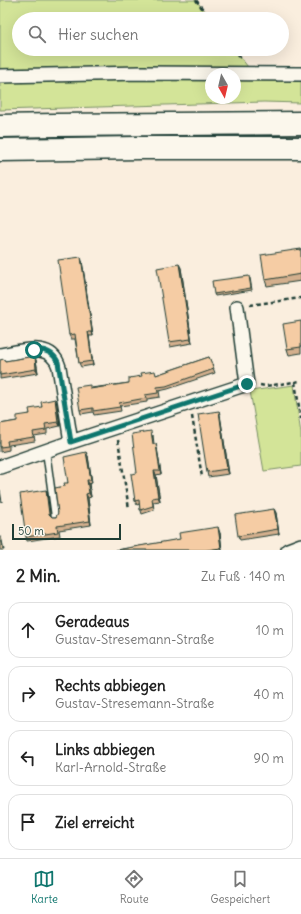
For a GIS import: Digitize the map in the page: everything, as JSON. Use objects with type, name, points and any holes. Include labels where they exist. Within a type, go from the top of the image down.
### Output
[{"type":"highway","points":[[0,126],[301,123]]},
{"type":"highway","points":[[262,148],[301,160]]},
{"type":"highway","points":[[0,150],[301,148]]},
{"type":"street","points":[[0,76],[141,73],[301,74]]},
{"type":"street","points":[[0,467],[247,384],[237,307]]},
{"type":"street","points":[[0,355],[40,349],[50,352],[56,358],[60,367],[71,442]]},
{"type":"street","points":[[288,550],[301,545]]},
{"type":"lane","points":[[46,451],[55,517]]},
{"type":"path","points":[[196,0],[205,12]]},
{"type":"path","points":[[237,307],[301,298]]},
{"type":"path","points":[[247,384],[266,386],[301,381]]},
{"type":"path","points":[[295,382],[301,419]]},
{"type":"path","points":[[190,403],[202,477]]},
{"type":"path","points":[[116,427],[129,509]]},
{"type":"green space","points":[[0,0],[196,0],[205,12],[12,12],[12,56],[239,56],[248,67],[0,72]]},
{"type":"green space","points":[[0,78],[205,78],[205,104],[0,110]]},
{"type":"green space","points":[[241,78],[301,80],[301,103],[241,103]]},
{"type":"green space","points":[[294,385],[301,434],[301,466],[264,471],[250,391]]},
{"type":"building","points":[[301,249],[301,274],[265,280],[261,255]]},
{"type":"building","points":[[81,257],[92,332],[88,332],[92,361],[79,363],[75,334],[69,335],[58,260]]},
{"type":"building","points":[[179,264],[191,339],[169,342],[157,268]]},
{"type":"building","points":[[249,276],[251,288],[214,294],[212,281]]},
{"type":"building","points":[[301,321],[301,347],[287,349],[283,324]]},
{"type":"building","points":[[35,356],[36,369],[0,375],[0,360],[4,359],[5,361]]},
{"type":"building","points":[[209,357],[214,369],[166,386],[157,387],[158,393],[145,395],[146,398],[119,403],[120,407],[93,411],[93,408],[80,410],[76,387],[90,385],[90,389],[129,383],[129,378],[142,376],[141,373],[155,371],[156,375]]},
{"type":"building","points":[[55,399],[58,422],[45,424],[46,430],[33,432],[34,437],[7,441],[8,446],[0,447],[0,424],[17,421],[17,416],[30,414],[29,409],[42,407],[41,402]]},
{"type":"building","points":[[219,411],[227,469],[207,472],[198,414]]},
{"type":"building","points":[[151,431],[153,444],[156,444],[160,471],[154,471],[158,497],[152,498],[153,506],[140,510],[139,500],[135,501],[131,474],[137,473],[132,434]]},
{"type":"building","points":[[86,452],[91,480],[87,480],[89,493],[86,494],[90,521],[57,526],[58,532],[26,537],[20,494],[46,490],[49,514],[52,517],[56,517],[58,513],[55,488],[65,486],[64,483],[68,483],[64,457]]},
{"type":"building","points":[[274,509],[278,529],[238,536],[235,515]]},
{"type":"building","points":[[218,527],[221,548],[206,550],[116,550],[180,539],[179,533]]},
{"type":"building","points":[[1,537],[3,550],[0,550]]},
{"type":"route","points":[[34,350],[46,350],[53,354],[58,362],[71,442],[247,384]]}]
